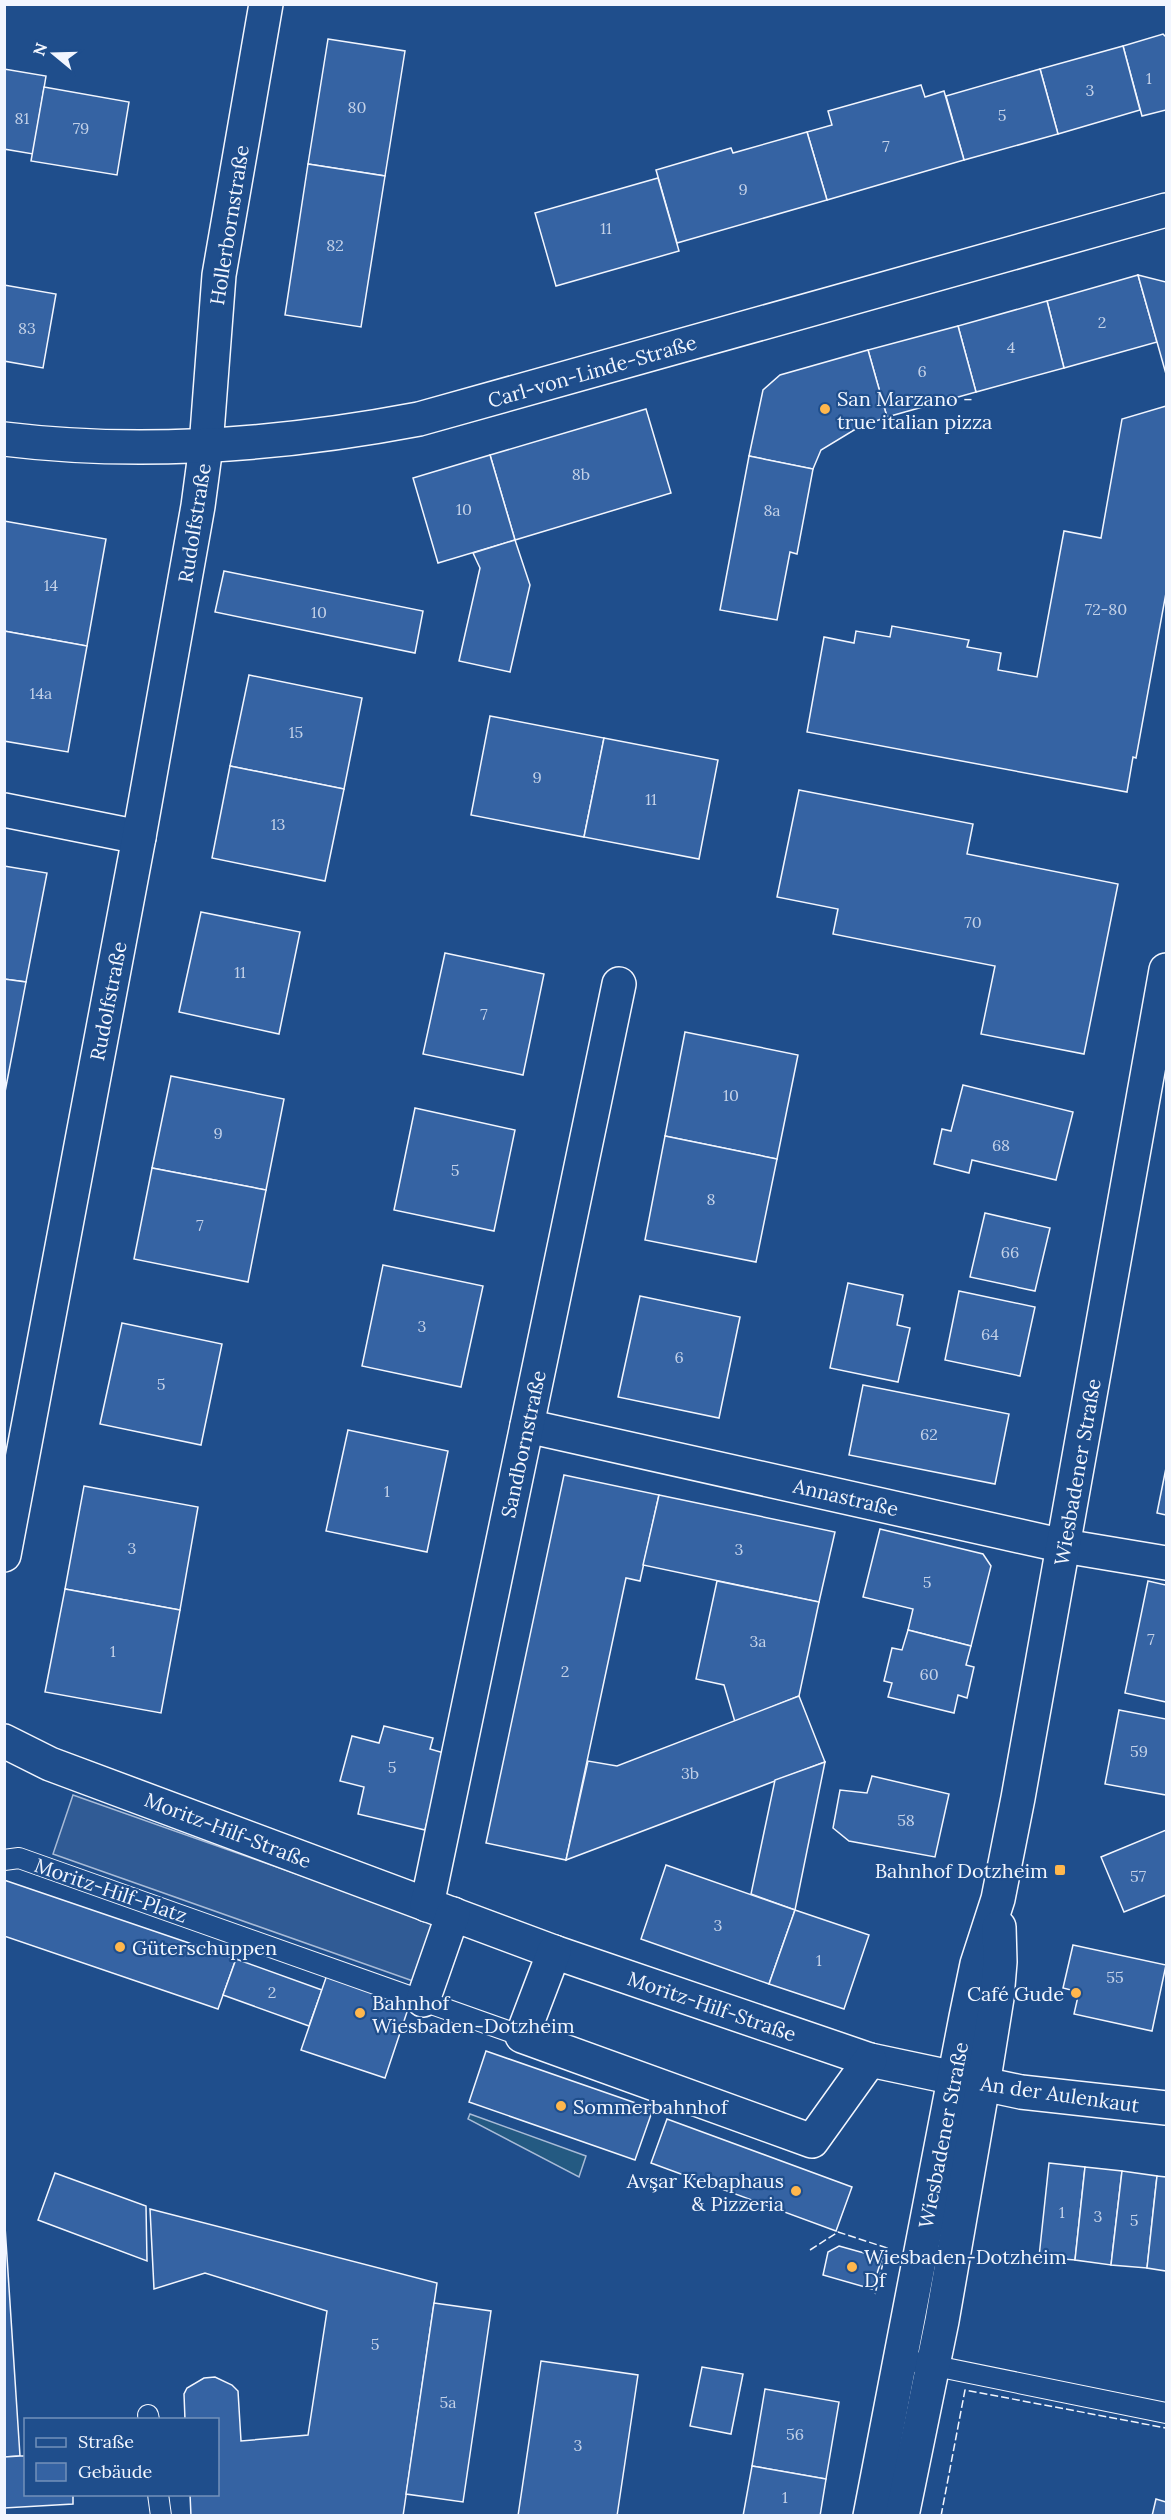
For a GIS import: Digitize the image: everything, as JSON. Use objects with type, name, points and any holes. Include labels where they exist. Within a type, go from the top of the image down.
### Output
[{"type":"street","name":"Hollerbornstraße","points":[[206,446],[219,274],[266,4]]},
{"type":"street","name":"Carl-von-Linde-Straße","points":[[4,439],[121,447],[206,446],[349,432],[418,419],[1160,218]]},
{"type":"street","name":"Rudolfstraße","points":[[4,1555],[139,837],[198,506],[206,446]]},
{"type":"street","points":[[4,810],[139,837]]},
{"type":"street","name":"Wiesbadener Straße","points":[[870,2516],[901,2359],[1000,1962],[998,1899],[1160,1033],[1167,970]]},
{"type":"street","name":"Sandbornstraße","points":[[440,1910],[527,1426],[619,984]]},
{"type":"street","name":"Annastraße","points":[[527,1426],[1064,1546],[1167,1563]]},
{"type":"street","name":"Moritz-Hilf-Straße","points":[[4,1741],[50,1764],[554,1952],[870,2060],[969,2082]]},
{"type":"street","points":[[423,2000],[440,1910]]},
{"type":"street","points":[[554,1952],[522,2036],[812,2141],[870,2060]]},
{"type":"street","name":"Wiesbadener Straße","points":[[902,2516],[934,2365],[969,2082]]},
{"type":"street","name":"An der Aulenkaut","points":[[969,2082],[1021,2092],[1167,2108]]},
{"type":"lane","name":"Moritz-Hilf-Platz","points":[[4,1860],[19,1858],[522,2036]]},
{"type":"lane","points":[[901,2359],[1167,2413]]},
{"type":"lane","points":[[158,2496],[161,2516]]},
{"type":"shaded area","points":[[73,1795],[435,1923],[413,1981],[53,1854]]},
{"type":"shaded area","points":[[470,2114],[586,2156],[579,2177],[468,2119]]},
{"type":"building","points":[[1163,34],[1166,37],[1166,110],[1142,116],[1123,46]]},
{"type":"building","points":[[328,39],[405,51],[385,176],[308,164]]},
{"type":"building","points":[[1123,46],[1140,110],[1058,134],[1040,69]]},
{"type":"building","points":[[4,69],[46,76],[33,154],[4,149]]},
{"type":"building","points":[[1040,69],[1058,134],[964,160],[946,96]]},
{"type":"building","points":[[921,85],[925,97],[944,91],[964,160],[827,200],[807,132],[832,125],[828,111]]},
{"type":"building","points":[[44,87],[129,102],[117,175],[31,161]]},
{"type":"building","points":[[807,132],[827,200],[677,243],[656,170],[731,148],[733,153]]},
{"type":"building","points":[[308,164],[385,176],[361,327],[285,315]]},
{"type":"building","points":[[658,178],[679,251],[556,286],[535,213]]},
{"type":"building","points":[[1138,275],[1157,342],[1064,368],[1047,301]]},
{"type":"building","points":[[1138,275],[1166,282],[1166,374],[1157,342]]},
{"type":"building","points":[[4,285],[56,294],[43,368],[4,361]]},
{"type":"building","points":[[1047,301],[1064,368],[976,392],[958,326]]},
{"type":"building","points":[[958,326],[976,392],[887,417],[868,350]]},
{"type":"building","points":[[868,350],[887,417],[859,427],[821,450],[813,469],[749,456],[763,390],[780,375]]},
{"type":"building","points":[[1166,406],[1166,593],[1136,758],[1133,757],[1127,792],[807,732],[824,637],[854,643],[856,631],[890,637],[892,626],[969,640],[967,647],[1001,653],[998,670],[1037,677],[1064,531],[1101,538],[1122,419]]},
{"type":"building","points":[[646,409],[671,493],[515,540],[490,455]]},
{"type":"building","points":[[490,455],[515,540],[438,563],[413,478]]},
{"type":"building","points":[[749,456],[813,469],[797,554],[790,552],[777,620],[720,610]]},
{"type":"building","points":[[4,521],[106,539],[87,646],[4,631]]},
{"type":"building","points":[[515,540],[530,585],[510,672],[459,661],[480,568],[473,553]]},
{"type":"building","points":[[224,571],[423,611],[415,653],[215,612]]},
{"type":"building","points":[[4,631],[87,646],[68,752],[4,741]]},
{"type":"building","points":[[249,675],[362,698],[344,789],[230,766]]},
{"type":"building","points":[[490,716],[604,738],[584,837],[471,815]]},
{"type":"building","points":[[604,738],[718,760],[699,859],[584,837]]},
{"type":"building","points":[[230,766],[344,789],[325,881],[212,858]]},
{"type":"building","points":[[799,790],[973,824],[967,854],[1118,884],[1084,1054],[981,1034],[995,966],[833,934],[838,909],[777,897]]},
{"type":"building","points":[[4,866],[47,873],[26,982],[4,979]]},
{"type":"building","points":[[201,912],[300,932],[279,1034],[179,1012]]},
{"type":"building","points":[[445,953],[544,974],[523,1075],[423,1054]]},
{"type":"building","points":[[4,979],[26,982],[5,1092],[4,1092]]},
{"type":"building","points":[[685,1032],[798,1055],[777,1159],[665,1136]]},
{"type":"building","points":[[171,1076],[284,1099],[266,1190],[152,1168]]},
{"type":"building","points":[[963,1085],[1073,1112],[1056,1180],[972,1160],[969,1173],[934,1164],[942,1129],[951,1131]]},
{"type":"building","points":[[415,1108],[515,1130],[494,1231],[394,1210]]},
{"type":"building","points":[[665,1136],[777,1159],[756,1262],[645,1240]]},
{"type":"building","points":[[152,1168],[266,1190],[248,1282],[134,1259]]},
{"type":"building","points":[[985,1213],[1050,1228],[1035,1291],[970,1277]]},
{"type":"building","points":[[383,1265],[483,1286],[461,1387],[362,1366]]},
{"type":"building","points":[[848,1283],[903,1295],[897,1325],[910,1328],[898,1382],[830,1368]]},
{"type":"building","points":[[959,1291],[1035,1307],[1020,1376],[945,1360]]},
{"type":"building","points":[[640,1296],[740,1317],[719,1418],[618,1397]]},
{"type":"building","points":[[122,1323],[222,1344],[201,1445],[100,1424]]},
{"type":"building","points":[[863,1385],[1009,1414],[995,1484],[849,1455]]},
{"type":"building","points":[[348,1430],[448,1451],[427,1552],[326,1531]]},
{"type":"building","points":[[1166,1468],[1166,1515],[1157,1513]]},
{"type":"building","points":[[564,1475],[659,1495],[640,1581],[626,1578],[566,1860],[486,1843]]},
{"type":"building","points":[[84,1486],[198,1507],[180,1610],[65,1589]]},
{"type":"building","points":[[659,1495],[835,1532],[819,1602],[643,1565]]},
{"type":"building","points":[[880,1529],[983,1554],[991,1566],[971,1646],[908,1630],[913,1609],[863,1597]]},
{"type":"building","points":[[717,1581],[819,1602],[799,1696],[735,1722],[724,1685],[696,1679]]},
{"type":"building","points":[[1148,1581],[1166,1585],[1166,1702],[1125,1693]]},
{"type":"building","points":[[65,1589],[180,1610],[161,1713],[45,1692]]},
{"type":"building","points":[[908,1630],[971,1646],[966,1665],[974,1667],[967,1698],[958,1695],[954,1713],[888,1697],[892,1683],[884,1681],[892,1648],[902,1650]]},
{"type":"building","points":[[799,1696],[825,1762],[566,1860],[588,1761],[617,1766]]},
{"type":"building","points":[[1119,1710],[1166,1719],[1166,1795],[1105,1784]]},
{"type":"building","points":[[384,1726],[433,1738],[430,1749],[444,1753],[425,1830],[358,1814],[364,1787],[340,1781],[352,1736],[379,1743]]},
{"type":"building","points":[[825,1762],[795,1910],[751,1894],[775,1780]]},
{"type":"building","points":[[872,1776],[949,1794],[935,1857],[849,1841],[833,1828],[840,1790],[867,1793]]},
{"type":"building","points":[[1166,1830],[1166,1895],[1124,1912],[1101,1857]]},
{"type":"building","points":[[666,1865],[795,1910],[769,1984],[641,1939]]},
{"type":"building","name":"Güterschuppen","points":[[4,1880],[236,1959],[218,2009],[4,1936]]},
{"type":"building","points":[[795,1910],[869,1935],[844,2009],[769,1984]]},
{"type":"building","points":[[1073,1945],[1166,1965],[1152,2031],[1074,2014],[1079,1992],[1063,1988]]},
{"type":"building","points":[[236,1959],[322,1990],[309,2026],[223,1995]]},
{"type":"building","name":"Bahnhof Wiesbaden-Dotzheim","points":[[328,1972],[411,2000],[385,2078],[301,2050]]},
{"type":"building","name":"Sommerbahnhof","points":[[486,2051],[653,2109],[635,2160],[469,2102]]},
{"type":"building","points":[[667,2119],[852,2187],[836,2231],[651,2163]]},
{"type":"building","points":[[1049,2163],[1085,2167],[1075,2260],[1039,2257]]},
{"type":"building","points":[[1085,2167],[1122,2171],[1111,2265],[1075,2260]]},
{"type":"building","points":[[1122,2171],[1157,2176],[1147,2268],[1111,2265]]},
{"type":"building","points":[[55,2173],[146,2206],[147,2261],[38,2220]]},
{"type":"building","points":[[1157,2176],[1166,2177],[1166,2271],[1147,2268]]},
{"type":"building","points":[[150,2209],[437,2283],[403,2516],[191,2516],[190,2496],[219,2496],[219,2418],[185,2418],[184,2394],[187,2388],[204,2378],[215,2377],[232,2385],[238,2391],[241,2441],[308,2435],[327,2311],[205,2273],[154,2289]]},
{"type":"building","points":[[4,2211],[20,2456],[4,2457]]},
{"type":"building","name":"Wiesbaden-Dotzheim Df","points":[[839,2246],[882,2258],[872,2289],[823,2275],[828,2252]]},
{"type":"building","points":[[434,2303],[491,2311],[463,2502],[406,2494]]},
{"type":"building","points":[[541,2361],[638,2375],[617,2516],[518,2516]]},
{"type":"building","points":[[702,2367],[743,2374],[731,2434],[690,2426]]},
{"type":"building","points":[[765,2389],[839,2402],[826,2479],[752,2466]]},
{"type":"building","points":[[24,2456],[24,2496],[73,2496],[73,2504],[4,2508],[4,2457]]},
{"type":"building","points":[[752,2466],[826,2479],[820,2516],[743,2516]]},
{"type":"building","points":[[1156,2499],[1166,2502],[1166,2516],[1152,2516]]},
{"type":"fence","points":[[810,2250],[838,2232],[887,2248],[875,2294]]},
{"type":"fence","points":[[941,2516],[965,2390],[1166,2428]]},
{"type":"place","name":"San Marzano - true italian pizza","points":[[825,409]]},
{"type":"place","name":"Bahnhof Dotzheim","points":[[1060,1870]]},
{"type":"place","name":"Güterschuppen","points":[[120,1947]]},
{"type":"place","name":"Café Gude","points":[[1076,1993]]},
{"type":"place","name":"Bahnhof Wiesbaden-Dotzheim","points":[[360,2013]]},
{"type":"place","name":"Sommerbahnhof","points":[[561,2106]]},
{"type":"place","name":"Avşar Kebaphaus & Pizzeria","points":[[796,2191]]},
{"type":"place","name":"Wiesbaden-Dotzheim Df","points":[[852,2267]]}]
